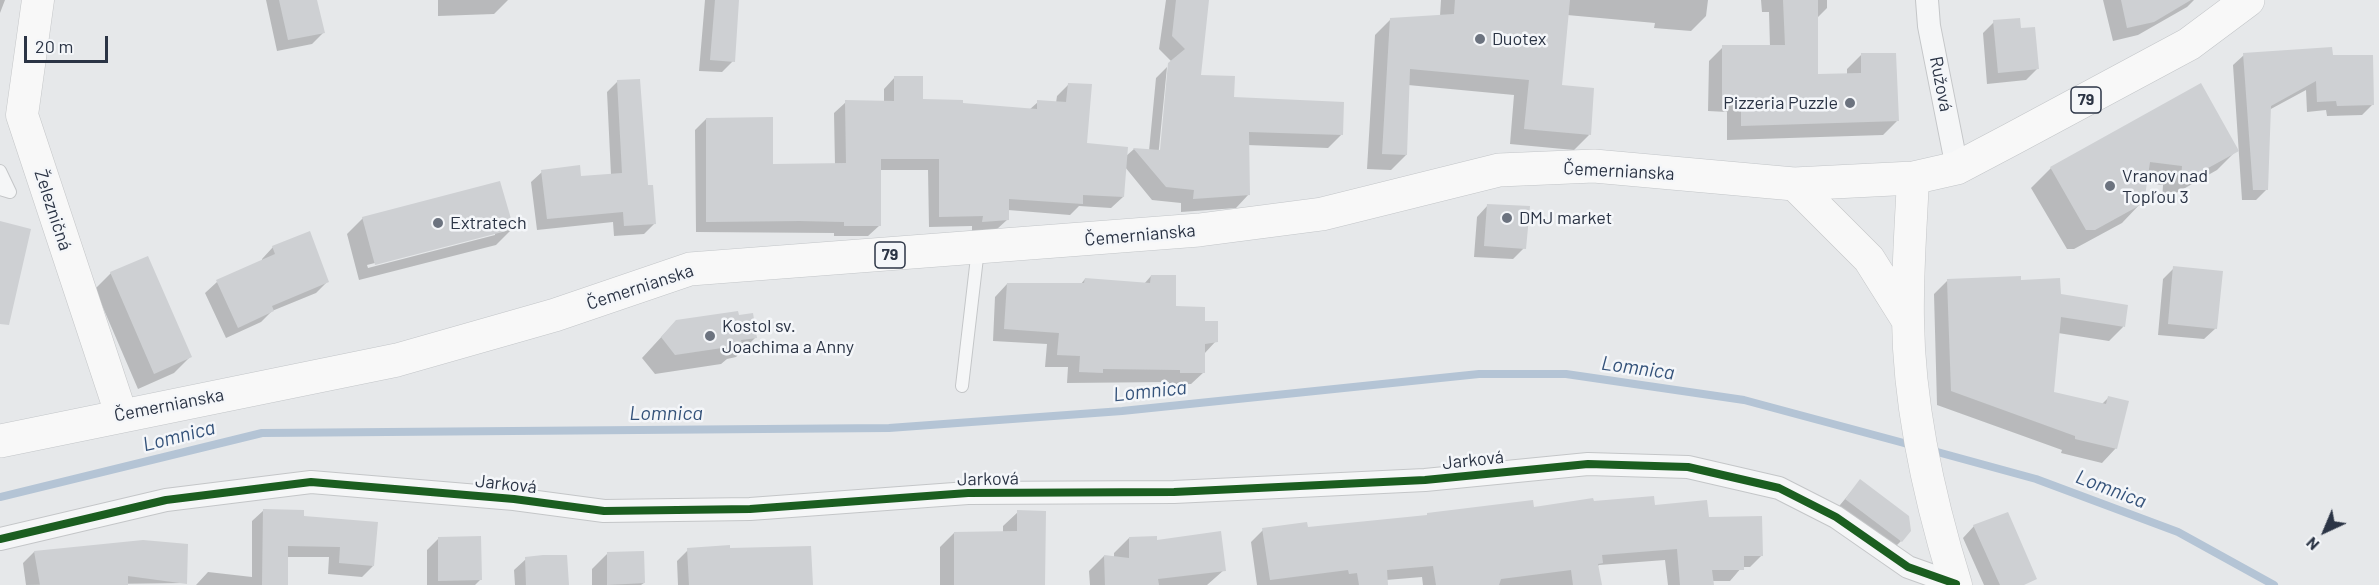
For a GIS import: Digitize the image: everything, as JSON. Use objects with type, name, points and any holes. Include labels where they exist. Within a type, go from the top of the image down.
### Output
[{"type":"main road","name":"Železničná","points":[[38,0],[22,115],[121,414]]},
{"type":"main road","name":"Čemernianska","points":[[0,441],[121,414],[397,360],[555,315],[690,268],[1199,230],[1322,214],[1499,170],[1594,166],[1794,184],[1913,178],[1957,168],[2189,44],[2248,0]]},
{"type":"main road","points":[[1913,178],[1908,321],[1915,402],[1934,505],[1956,585]]},
{"type":"main road","points":[[1794,184],[1869,258],[1908,321]]},
{"type":"street","name":"Ružová","points":[[1927,0],[1929,26],[1957,168]]},
{"type":"street","name":"Jarková","points":[[0,539],[166,500],[311,482],[514,499],[604,511],[627,511],[750,509],[968,493],[1174,492],[1413,481],[1588,464],[1688,467],[1779,488],[1836,517],[1908,567],[1956,585]]},
{"type":"lane","points":[[0,171],[10,192],[0,189]]},
{"type":"lane","points":[[962,386],[978,248]]},
{"type":"building","points":[[279,0],[317,0],[325,33],[288,40]]},
{"type":"building","points":[[715,0],[739,0],[735,62],[710,60]]},
{"type":"building","points":[[1176,0],[1209,0],[1201,75],[1235,76],[1234,97],[1344,102],[1343,135],[1249,132],[1250,195],[1193,199],[1194,190],[1166,187],[1133,148],[1160,150],[1168,63],[1185,49],[1172,36]]},
{"type":"building","points":[[1455,0],[1570,0],[1562,85],[1594,88],[1591,135],[1524,129],[1529,80],[1410,69],[1407,155],[1382,154],[1390,18],[1454,14]]},
{"type":"building","points":[[1783,0],[1818,0],[1818,74],[1861,73],[1861,53],[1896,53],[1899,121],[1741,126],[1741,98],[1722,97],[1722,45],[1785,45]]},
{"type":"building","points":[[2121,0],[2191,0],[2154,22],[2127,28]]},
{"type":"building","points":[[2020,18],[2021,28],[2035,27],[2039,69],[1998,73],[1993,20]]},
{"type":"building","points":[[2332,47],[2333,55],[2373,55],[2374,105],[2337,106],[2336,101],[2317,102],[2316,81],[2271,106],[2268,190],[2253,190],[2243,53]]},
{"type":"building","points":[[894,76],[923,76],[923,99],[963,100],[963,103],[1037,109],[1037,100],[1066,102],[1068,83],[1092,84],[1087,143],[1128,147],[1124,197],[1083,195],[1083,204],[1009,199],[1009,220],[982,222],[983,216],[939,217],[939,159],[881,159],[881,226],[844,226],[844,222],[706,222],[706,118],[773,117],[773,164],[846,163],[845,100],[894,101]]},
{"type":"building","points":[[640,79],[648,185],[653,185],[656,224],[624,226],[623,212],[547,219],[541,170],[580,165],[581,176],[622,173],[617,80]]},
{"type":"building","points":[[2201,83],[2239,151],[2181,183],[2182,166],[2150,162],[2144,203],[2095,230],[2086,230],[2050,167]]},
{"type":"building","name":"Extratech","points":[[500,181],[514,229],[375,265],[362,217]]},
{"type":"building","name":"DMJ market","points":[[1487,204],[1530,206],[1526,249],[1484,246]]},
{"type":"building","points":[[0,221],[31,229],[9,325],[0,324]]},
{"type":"building","points":[[310,231],[329,282],[272,306],[274,311],[238,328],[216,280],[275,254],[272,246]]},
{"type":"building","points":[[148,256],[192,357],[154,374],[110,272]]},
{"type":"building","points":[[2173,266],[2223,271],[2217,329],[2168,324]]},
{"type":"building","points":[[1151,275],[1176,275],[1176,306],[1205,307],[1205,321],[1218,321],[1218,342],[1205,344],[1205,373],[1180,373],[1180,370],[1103,369],[1103,373],[1079,372],[1080,356],[1057,355],[1059,333],[1004,329],[1007,283],[1084,283],[1085,278],[1150,283]]},
{"type":"building","points":[[2021,276],[2021,280],[2060,278],[2061,294],[2128,305],[2125,327],[2061,317],[2054,392],[2106,404],[2108,396],[2129,401],[2117,449],[2075,439],[2075,436],[1951,391],[1947,279]]},
{"type":"building","name":"Kostol sv. Joachima a Anny","points":[[738,311],[739,315],[753,313],[757,338],[741,340],[742,345],[675,355],[661,337],[676,320]]},
{"type":"building","points":[[1860,479],[1909,516],[1911,531],[1902,542],[1845,499]]},
{"type":"building","points":[[1654,496],[1655,505],[1707,500],[1709,517],[1762,516],[1763,556],[1744,556],[1744,570],[1712,570],[1714,585],[1680,585],[1677,549],[1602,555],[1603,563],[1598,564],[1602,585],[1573,585],[1571,570],[1501,579],[1499,585],[1436,585],[1433,566],[1387,570],[1388,585],[1359,585],[1357,573],[1349,574],[1348,570],[1270,580],[1262,528],[1307,522],[1308,527],[1427,515],[1427,513],[1533,500],[1534,507],[1593,498],[1594,501]]},
{"type":"building","points":[[263,509],[304,510],[304,516],[378,522],[374,566],[339,563],[340,547],[288,546],[288,585],[262,585]]},
{"type":"building","points":[[1017,510],[1046,511],[1045,585],[954,585],[954,532],[1017,531]]},
{"type":"building","points":[[2008,512],[2037,579],[2024,585],[2000,585],[1973,525]]},
{"type":"building","points":[[1221,531],[1226,571],[1158,579],[1159,585],[1105,585],[1104,555],[1129,558],[1129,537],[1157,536],[1157,540]]},
{"type":"building","points":[[481,536],[482,580],[438,581],[438,537]]},
{"type":"building","points":[[143,540],[188,544],[187,584],[128,576],[128,585],[40,585],[34,551]]},
{"type":"building","points":[[730,545],[730,548],[811,546],[813,585],[689,585],[687,548]]},
{"type":"building","points":[[644,551],[645,583],[607,585],[607,552]]},
{"type":"building","points":[[567,555],[569,585],[526,585],[525,557]]},
{"type":"waterway","name":"Lomnica","points":[[0,497],[262,433],[889,428],[1122,411],[1479,374],[1566,374],[1744,400],[1915,446]]},
{"type":"waterway","name":"Lomnica","points":[[1930,450],[2036,479],[2178,532],[2274,585]]},
{"type":"cycle path","points":[[0,539],[166,500],[311,482],[514,499],[604,511],[750,509],[968,493],[1174,492],[1425,480],[1588,464],[1688,467],[1779,488],[1836,517],[1908,567],[1956,584]]},
{"type":"place","name":"Duotex","points":[[1480,39]]},
{"type":"place","name":"Pizzeria Puzzle","points":[[1850,103]]},
{"type":"place","name":"Vranov nad Topľou 3","points":[[2110,186]]},
{"type":"place","name":"DMJ market","points":[[1507,218]]},
{"type":"place","name":"Extratech","points":[[438,223]]},
{"type":"place","name":"Kostol sv. Joachima a Anny","points":[[710,336]]}]
